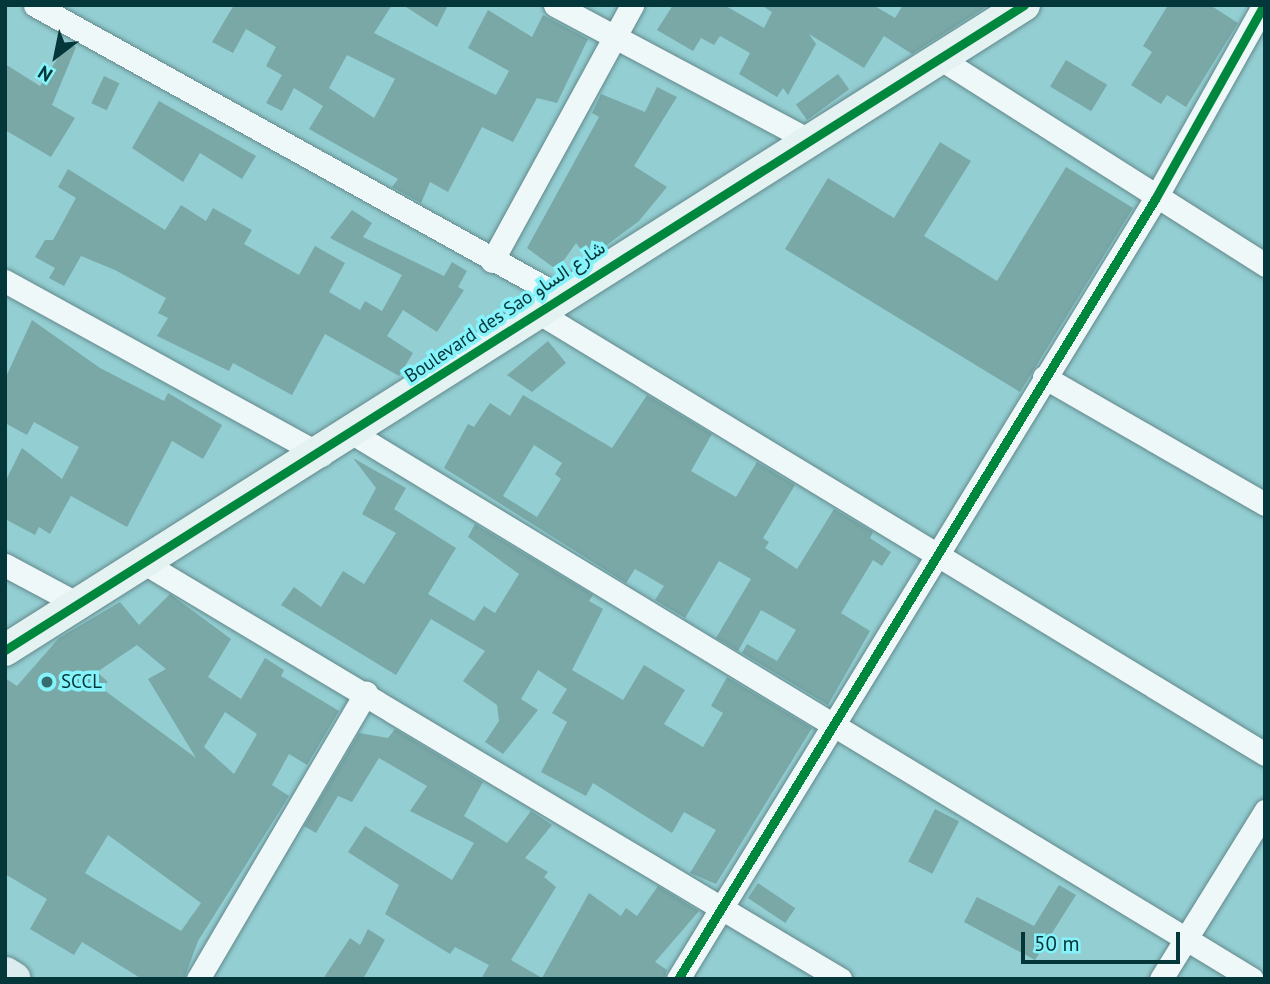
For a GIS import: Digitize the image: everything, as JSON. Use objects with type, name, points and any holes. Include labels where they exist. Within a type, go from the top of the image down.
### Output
[{"type":"main road","points":[[5,974],[13,979]]},
{"type":"street","points":[[35,5],[492,261],[547,303],[938,553],[1265,754]]},
{"type":"street","points":[[555,5],[807,139]]},
{"type":"street","points":[[492,261],[632,5]]},
{"type":"street","name":"Boulevard des Sao شارع الساو","points":[[5,650],[321,455],[547,303],[1024,5]]},
{"type":"street","points":[[678,979],[1044,377],[1156,199],[1264,5]]},
{"type":"street","points":[[941,59],[1156,199],[1265,265]]},
{"type":"street","points":[[5,281],[321,455]]},
{"type":"street","points":[[1044,377],[1265,504]]},
{"type":"street","points":[[354,434],[832,727],[1252,979]]},
{"type":"street","points":[[146,564],[366,693],[840,979]]},
{"type":"street","points":[[5,565],[80,605]]},
{"type":"street","points":[[198,979],[366,693]]},
{"type":"street","points":[[1161,979],[1265,811]]},
{"type":"building","points":[[234,5],[392,5],[374,33],[496,95],[509,71],[468,48],[488,10],[532,37],[543,15],[588,39],[557,103],[537,98],[513,142],[482,127],[448,192],[430,182],[421,203],[392,187],[398,179],[309,129],[323,106],[294,88],[282,111],[266,103],[282,75],[266,66],[276,47],[246,29],[233,53],[212,42]],"holes":[[[347,55],[395,79],[374,118],[329,88]]]},
{"type":"building","points":[[403,5],[448,5],[437,27]]},
{"type":"building","points":[[673,5],[724,5],[764,28],[772,12],[761,5],[873,5],[895,18],[903,5],[989,5],[912,54],[884,36],[864,68],[809,34],[816,44],[788,95],[783,88],[777,97],[739,74],[750,53],[720,36],[714,45],[701,38],[693,51],[657,30]]},
{"type":"building","points":[[1168,5],[1210,5],[1238,23],[1186,107],[1167,95],[1161,104],[1131,85],[1152,52],[1143,46]]},
{"type":"building","points":[[68,42],[76,47],[52,105],[75,118],[51,157],[5,130],[5,64],[40,86]]},
{"type":"building","points":[[1066,60],[1107,85],[1091,111],[1050,87]]},
{"type":"building","points":[[838,74],[849,89],[807,120],[796,105]]},
{"type":"building","points":[[104,76],[119,83],[107,110],[91,103]]},
{"type":"building","points":[[657,87],[677,97],[634,166],[667,187],[639,221],[588,259],[576,243],[557,270],[527,248],[599,117],[592,113],[601,94],[645,112]]},
{"type":"building","points":[[159,101],[256,156],[242,179],[200,153],[183,182],[132,148]]},
{"type":"building","points":[[940,142],[971,161],[924,236],[997,281],[1066,167],[1133,208],[1020,392],[785,249],[828,178],[894,218]]},
{"type":"building","points":[[68,169],[165,230],[181,205],[206,221],[213,208],[252,230],[244,244],[299,275],[315,246],[345,263],[329,292],[360,310],[365,301],[382,311],[402,275],[330,238],[352,210],[372,223],[363,237],[444,276],[452,262],[467,271],[458,287],[464,290],[437,332],[403,310],[387,336],[413,353],[399,376],[325,334],[292,395],[233,363],[229,371],[157,336],[168,318],[158,313],[166,298],[115,270],[81,256],[64,286],[49,278],[55,268],[35,257],[45,240],[53,240],[76,198],[58,187]]},
{"type":"building","points":[[32,320],[100,368],[164,401],[168,393],[222,425],[203,459],[172,441],[127,527],[71,496],[50,534],[39,527],[35,535],[5,519],[5,482],[22,448],[62,479],[79,447],[34,422],[27,435],[5,423],[5,379]]},
{"type":"building","points":[[548,341],[566,363],[532,392],[507,375]]},
{"type":"building","points":[[523,395],[612,448],[647,395],[712,434],[691,471],[736,497],[757,462],[795,485],[763,538],[769,542],[765,548],[797,569],[834,509],[873,532],[870,538],[891,552],[882,566],[873,560],[841,613],[870,631],[828,705],[742,653],[747,644],[777,661],[796,630],[761,610],[738,651],[716,638],[751,579],[719,561],[685,618],[655,600],[664,586],[635,569],[626,583],[444,468],[468,424],[474,427],[490,403],[510,416]],"holes":[[[534,445],[562,463],[555,474],[561,479],[537,517],[503,496]]]},
{"type":"building","points":[[353,458],[406,488],[394,509],[456,548],[428,594],[474,621],[484,606],[495,613],[519,574],[468,537],[475,524],[593,595],[589,601],[603,609],[572,670],[623,700],[644,665],[685,690],[664,724],[703,747],[723,713],[711,706],[727,677],[812,728],[716,884],[690,873],[716,830],[684,812],[672,833],[593,783],[586,796],[541,772],[567,722],[552,713],[567,689],[538,670],[521,699],[538,710],[503,754],[485,742],[499,721],[497,705],[463,681],[485,651],[431,619],[396,675],[281,605],[294,587],[321,607],[343,571],[364,584],[396,533],[362,514],[376,488]]},
{"type":"building","points":[[170,594],[231,639],[208,677],[241,699],[265,658],[284,670],[281,676],[339,711],[307,765],[289,754],[272,785],[289,796],[198,941],[184,979],[142,979],[82,942],[74,955],[30,929],[47,899],[5,874],[5,678],[17,686],[59,638],[120,602],[139,625]],"holes":[[[137,645],[166,669],[148,679],[196,758],[100,687],[108,682],[97,672]],[[225,712],[257,734],[234,774],[204,747]],[[108,835],[201,903],[181,931],[85,873]]]},
{"type":"building","points":[[395,729],[483,782],[464,816],[507,843],[531,811],[552,825],[525,858],[548,872],[544,877],[556,887],[511,960],[542,978],[589,893],[621,916],[626,908],[637,916],[658,886],[699,911],[655,962],[667,970],[664,979],[481,979],[489,965],[455,947],[450,954],[385,914],[399,885],[348,852],[365,826],[452,880],[474,843],[410,811],[427,786],[379,758],[352,802],[338,796],[316,833],[304,826],[359,733],[388,738]]},
{"type":"building","points":[[935,809],[959,821],[932,874],[908,862]]},
{"type":"building","points":[[758,883],[795,908],[785,923],[748,898]]},
{"type":"building","points":[[1059,885],[1076,895],[1035,960],[964,922],[977,897],[1034,926]]},
{"type":"building","points":[[368,929],[385,940],[363,979],[323,979],[350,938],[360,945]]},
{"type":"cycle path","points":[[5,650],[1024,5]]},
{"type":"cycle path","points":[[678,979],[1155,199],[1264,5]]},
{"type":"place","name":"SCCL","points":[[47,682]]}]
